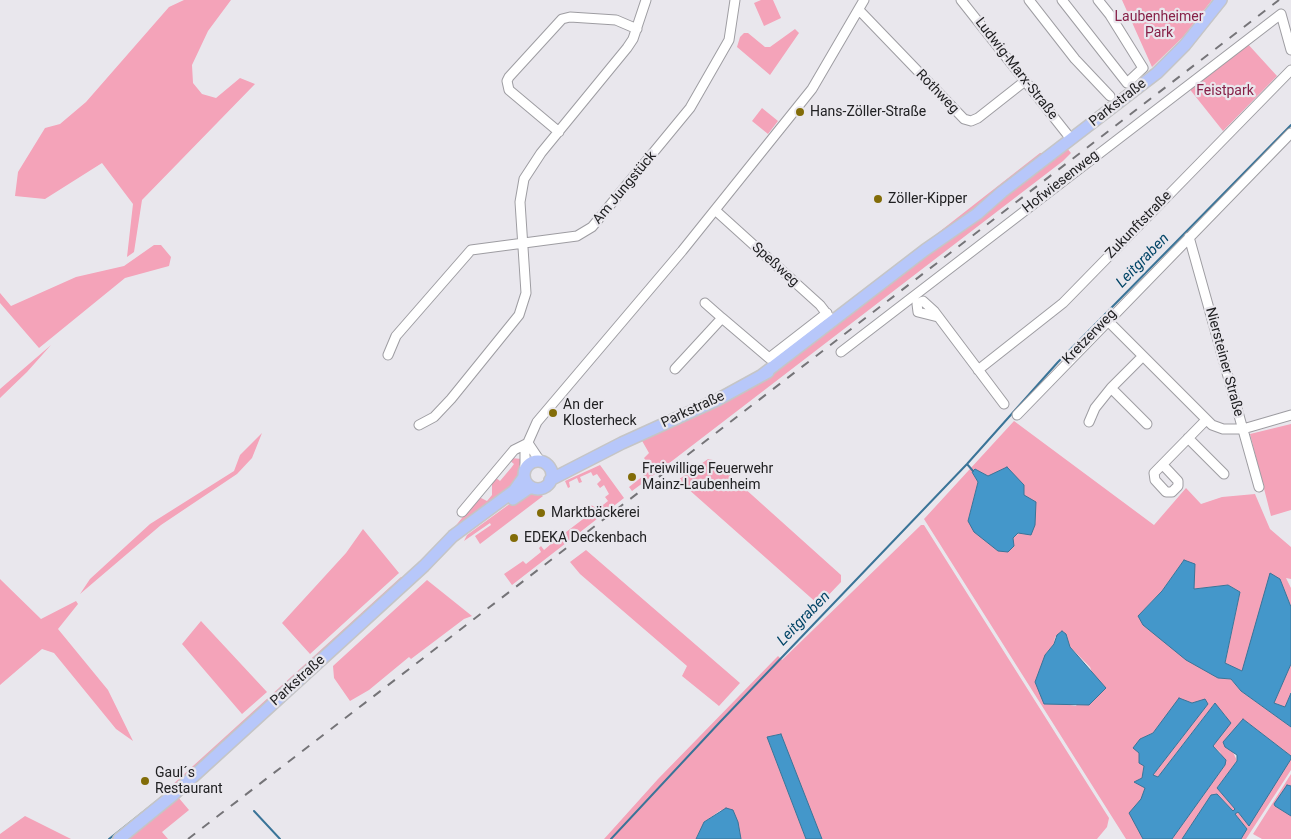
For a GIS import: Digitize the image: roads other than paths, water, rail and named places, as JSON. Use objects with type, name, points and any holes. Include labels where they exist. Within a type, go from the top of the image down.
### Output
[{"type":"main road","name":"Parkstraße","points":[[550,480],[622,443],[717,400],[772,371],[830,318],[976,214],[1157,73],[1185,45],[1221,0]]},
{"type":"main road","name":"Parkstraße","points":[[544,464],[566,465],[622,443]]},
{"type":"main road","points":[[530,463],[544,464],[551,474],[550,480],[543,487],[533,488],[527,484],[525,473],[530,463]]},
{"type":"main road","name":"Parkstraße","points":[[119,839],[172,795],[424,566],[453,536],[514,491],[525,473]]},
{"type":"main road","name":"Parkstraße","points":[[424,566],[523,492],[533,488]]},
{"type":"street","points":[[419,425],[434,417],[451,399],[519,315],[526,293],[520,202],[524,179],[536,160],[616,65],[630,44],[637,29],[646,0]]},
{"type":"street","name":"Am Jungstück","points":[[388,355],[396,336],[466,253],[476,248],[524,243],[585,233],[614,202],[690,108],[729,40],[735,0]]},
{"type":"street","points":[[525,473],[524,456],[537,422],[715,210],[812,89],[864,0]]},
{"type":"street","name":"Ludwig-Marx-Straße","points":[[961,0],[1071,139]]},
{"type":"street","points":[[1029,0],[1075,59],[1110,96]]},
{"type":"street","points":[[1062,0],[1127,83],[1143,68],[1110,15],[1098,0]]},
{"type":"street","name":"Rothweg","points":[[859,10],[964,119],[971,121],[978,118],[1026,81]]},
{"type":"street","name":"Hofwiesenweg","points":[[842,352],[918,298],[1280,14],[1291,50]]},
{"type":"street","points":[[559,132],[509,90],[507,81],[509,77],[562,19],[570,17],[616,20],[637,29]]},
{"type":"street","name":"Zukunftstraße","points":[[978,370],[1063,303],[1291,70]]},
{"type":"street","name":"Kretzerweg","points":[[1017,415],[1107,320],[1291,133]]},
{"type":"street","name":"Speßweg","points":[[715,210],[830,318]]},
{"type":"street","name":"Niersteiner Straße","points":[[1189,237],[1259,487]]},
{"type":"street","points":[[918,298],[916,306],[918,312],[938,317],[1004,404]]},
{"type":"street","points":[[704,302],[769,358],[830,318]]},
{"type":"street","points":[[675,369],[722,318]]},
{"type":"street","points":[[1107,320],[1206,420],[1223,429],[1243,429],[1291,415]]},
{"type":"street","points":[[1089,422],[1095,408],[1111,388],[1142,357]]},
{"type":"street","points":[[1111,388],[1147,424]]},
{"type":"street","points":[[1163,465],[1206,420]]},
{"type":"street","points":[[1188,438],[1224,474]]},
{"type":"street","points":[[528,443],[544,464]]},
{"type":"street","points":[[462,512],[514,450],[528,443]]},
{"type":"water","points":[[1007,467],[1024,485],[1024,495],[1036,502],[1035,525],[1031,535],[1018,533],[1013,538],[1014,546],[1008,552],[998,551],[974,532],[968,521],[978,482],[972,472],[975,469],[988,476]]},
{"type":"water","points":[[1184,560],[1195,564],[1194,589],[1228,585],[1240,592],[1225,663],[1242,671],[1270,573],[1280,579],[1291,607],[1291,664],[1274,703],[1285,707],[1291,693],[1291,727],[1241,691],[1231,679],[1218,678],[1186,660],[1143,625],[1138,616],[1162,591]]},
{"type":"water","points":[[1062,631],[1066,634],[1070,647],[1106,688],[1089,705],[1044,704],[1035,682],[1045,655],[1054,644],[1057,635]]},
{"type":"water","points":[[1179,698],[1192,703],[1205,699],[1208,704],[1153,775],[1158,777],[1215,703],[1231,723],[1213,746],[1226,760],[1225,765],[1172,839],[1143,839],[1129,813],[1141,799],[1145,788],[1134,782],[1142,778],[1144,766],[1139,763],[1139,753],[1133,748],[1140,739],[1153,733]]},
{"type":"water","points":[[1243,719],[1291,756],[1291,759],[1249,826],[1238,812],[1235,814],[1247,829],[1241,839],[1182,839],[1211,795],[1217,794],[1233,811],[1235,809],[1217,788],[1237,761],[1237,755],[1225,747],[1223,742]]},
{"type":"water","points":[[781,734],[822,839],[806,839],[767,737]]},
{"type":"water","points":[[1287,785],[1291,786],[1291,816],[1274,804]]},
{"type":"water","points":[[726,808],[733,810],[738,822],[741,839],[696,839],[704,822]]},
{"type":"waterway","name":"Leitgraben","points":[[611,839],[720,722],[967,464],[1058,362],[1291,125]]},
{"type":"waterway","points":[[967,464],[973,471]]},
{"type":"waterway","points":[[109,839],[162,797]]},
{"type":"waterway","points":[[254,811],[280,839]]},
{"type":"railway","points":[[188,839],[1279,0]]},
{"type":"place","name":"Hans-Zöller-Straße","points":[[800,112]]},
{"type":"place","name":"Zöller-Kipper","points":[[878,199]]},
{"type":"place","name":"An der Klosterheck","points":[[553,413]]},
{"type":"place","name":"Freiwillige Feuerwehr Mainz-Laubenheim","points":[[632,477]]},
{"type":"place","name":"Marktbäckerei","points":[[541,513]]},
{"type":"place","name":"EDEKA Deckenbach","points":[[514,538]]},
{"type":"place","name":"Gaul´s Restaurant","points":[[145,781]]},
{"type":"park label","name":"Laubenheimer Park","points":[[1159,25]]},
{"type":"park label","name":"Feistpark","points":[[1225,91]]}]
